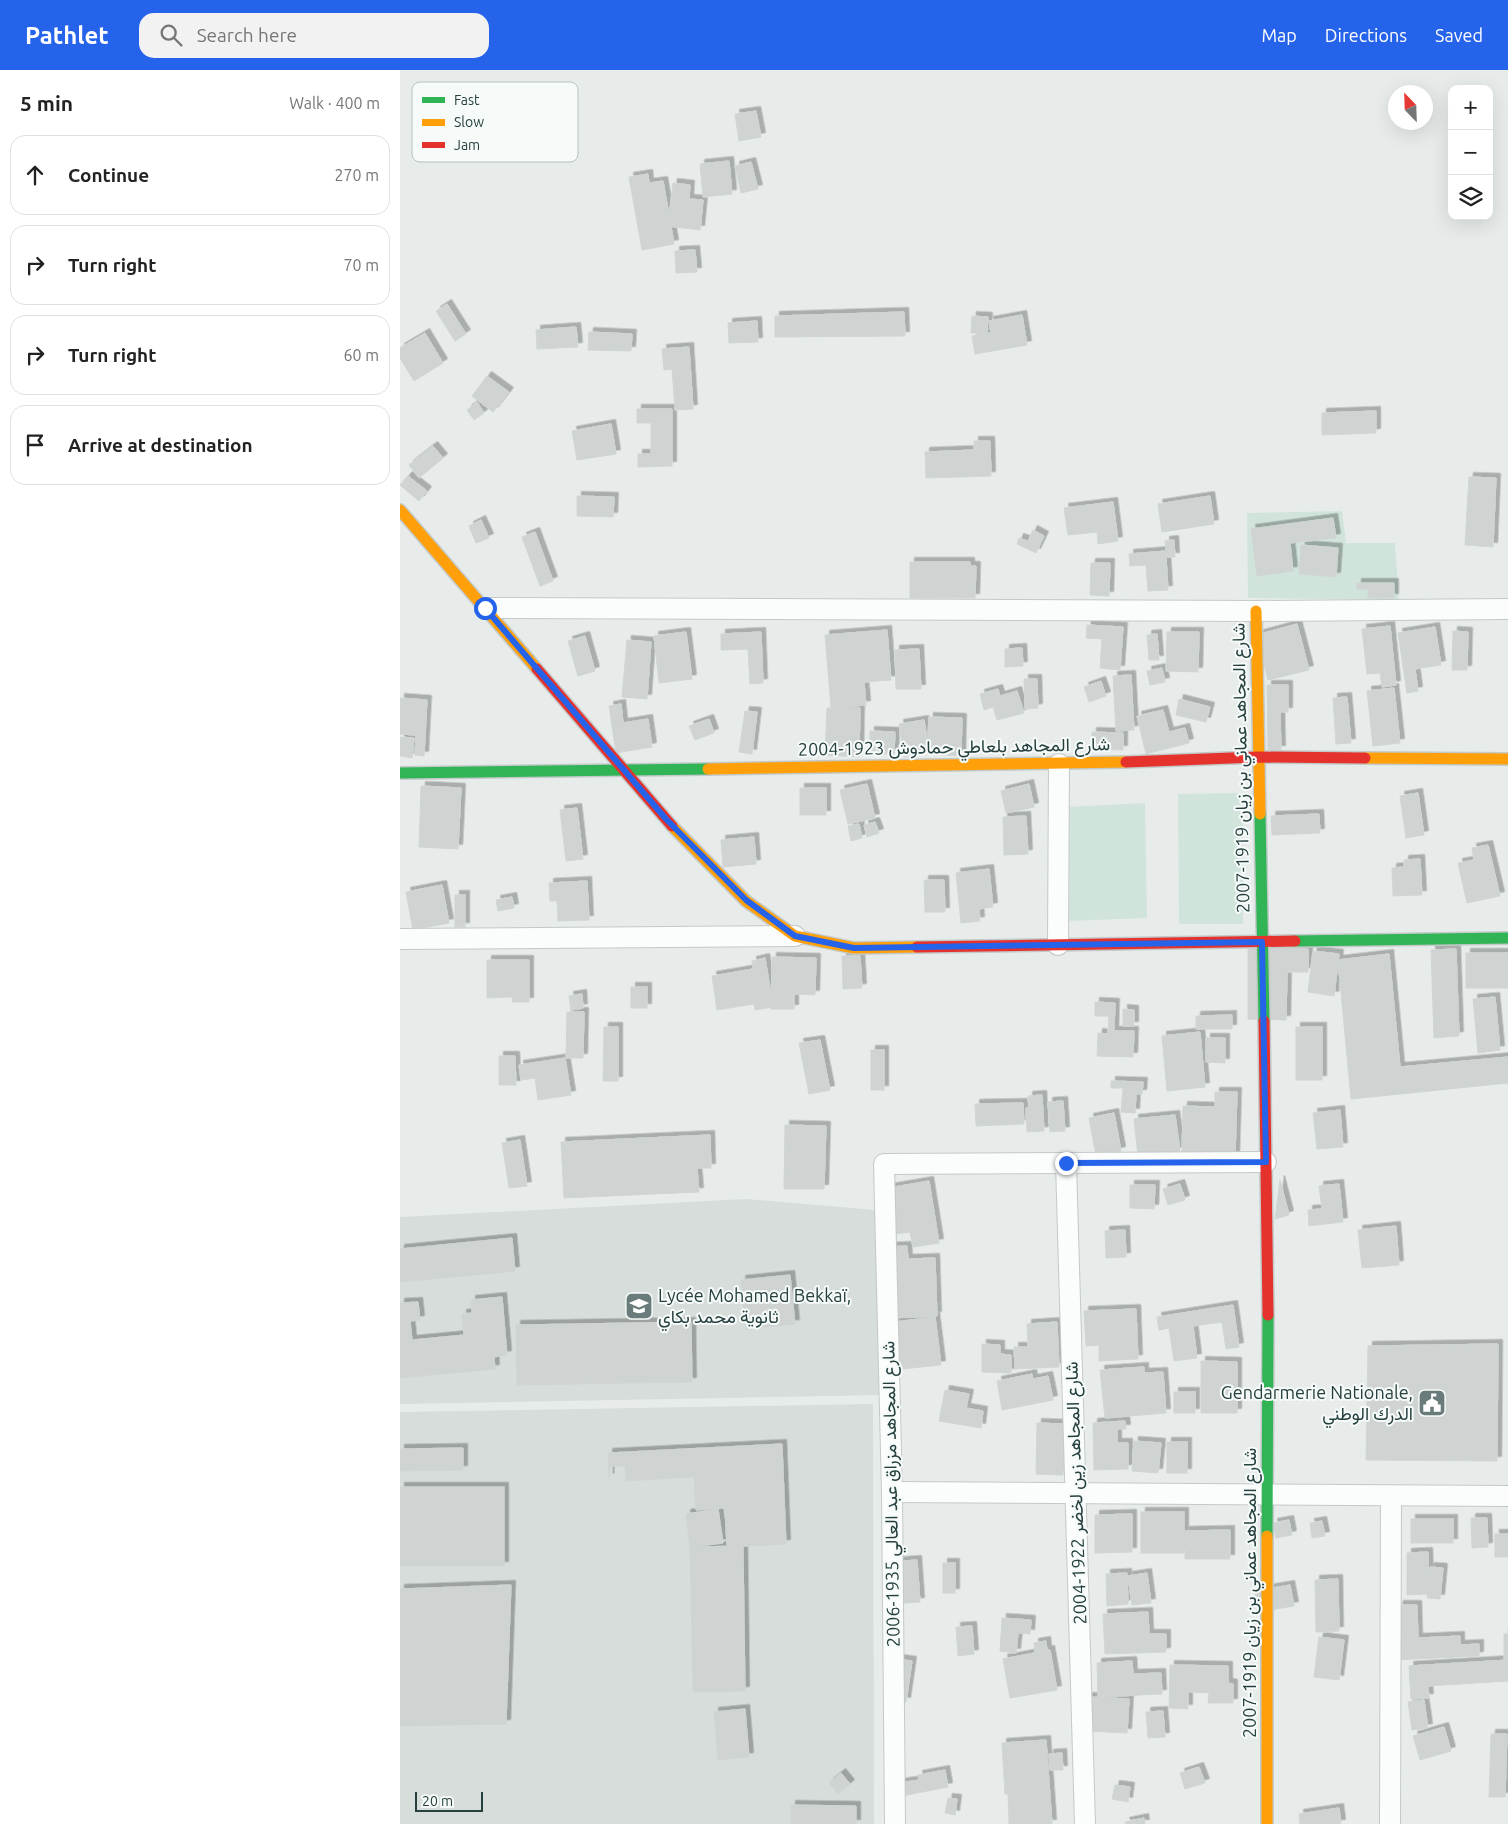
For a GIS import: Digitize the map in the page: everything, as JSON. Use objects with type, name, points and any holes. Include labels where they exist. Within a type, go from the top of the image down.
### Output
[{"type":"street","points":[[400,510],[666,819],[746,900],[795,936]]},
{"type":"street","points":[[485,608],[1256,611],[1508,609]]},
{"type":"street","name":"شارع المجاهد عماني بن زيان 1919-2007","points":[[1256,611],[1266,1162],[1266,1824]]},
{"type":"street","name":"شارع المجاهد بلعاطي حمادوش 1923-2004","points":[[400,773],[622,768],[1059,764],[1258,757],[1508,759]]},
{"type":"street","points":[[1058,945],[1059,764]]},
{"type":"street","points":[[400,939],[795,936],[854,948],[1508,938]]},
{"type":"street","points":[[1066,1163],[1266,1162]]},
{"type":"street","name":"شارع المجاهد مزراق عبد العالي 1935-2006","points":[[895,1824],[892,1492],[884,1164],[1066,1163]]},
{"type":"street","name":"شارع المجاهد زين لخضر 1922-2004","points":[[1066,1163],[1085,1824]]},
{"type":"street","points":[[892,1492],[1391,1497],[1508,1496]]},
{"type":"street","points":[[1390,1824],[1391,1497]]},
{"type":"shaded area","name":"Lycée Mohamed Bekkaï, ثانوية محمد بكاي","points":[[746,1199],[875,1210],[882,1395],[400,1404],[400,1217]]},
{"type":"shaded area","points":[[873,1404],[874,1824],[400,1824],[400,1412]]},
{"type":"green space","points":[[1342,511],[1346,543],[1395,543],[1399,600],[1248,598],[1247,513]]},
{"type":"green space","points":[[1243,793],[1243,924],[1179,924],[1178,794]]},
{"type":"green space","points":[[1145,803],[1147,918],[1066,921],[1064,807]]},
{"type":"building","points":[[756,111],[761,137],[739,141],[735,114]]},
{"type":"building","points":[[729,161],[732,194],[703,197],[700,164]]},
{"type":"building","points":[[751,162],[758,189],[741,193],[735,166]]},
{"type":"building","points":[[648,174],[649,183],[663,181],[674,244],[642,250],[629,177]]},
{"type":"building","points":[[673,183],[690,185],[689,199],[703,200],[700,230],[668,226]]},
{"type":"building","points":[[695,250],[697,272],[676,273],[675,251]]},
{"type":"building","points":[[447,304],[466,334],[455,341],[436,311]]},
{"type":"building","points":[[904,312],[905,336],[775,337],[775,316]]},
{"type":"building","points":[[1022,315],[1027,345],[975,354],[972,336],[991,333],[989,321]]},
{"type":"building","points":[[972,316],[988,317],[987,333],[971,333]]},
{"type":"building","points":[[757,321],[758,342],[729,343],[728,323]]},
{"type":"building","points":[[576,327],[578,347],[537,349],[536,330]]},
{"type":"building","points":[[589,332],[632,334],[631,351],[588,350]]},
{"type":"building","points":[[425,333],[443,363],[414,381],[400,358],[400,348]]},
{"type":"building","points":[[689,347],[693,409],[675,410],[672,369],[664,370],[662,349]]},
{"type":"building","points":[[487,376],[509,392],[493,412],[472,396]]},
{"type":"building","points":[[477,402],[484,413],[474,420],[467,410]]},
{"type":"building","points":[[637,409],[672,409],[672,466],[638,467],[638,454],[651,454],[651,423],[637,423]]},
{"type":"building","points":[[1376,411],[1376,433],[1322,435],[1322,413]]},
{"type":"building","points":[[611,424],[616,454],[577,460],[572,431]]},
{"type":"building","points":[[974,441],[990,441],[991,476],[926,478],[925,452],[974,450]]},
{"type":"building","points":[[433,446],[443,458],[419,478],[409,465]]},
{"type":"building","points":[[408,476],[427,491],[419,501],[400,485]]},
{"type":"building","points":[[1469,477],[1496,478],[1493,547],[1465,545]]},
{"type":"building","points":[[577,496],[614,497],[613,517],[577,516]]},
{"type":"building","points":[[1210,496],[1214,524],[1162,532],[1158,504]]},
{"type":"building","points":[[1113,502],[1118,541],[1098,544],[1097,532],[1068,535],[1064,508]]},
{"type":"building","points":[[1333,518],[1336,538],[1290,543],[1293,571],[1257,576],[1251,529]]},
{"type":"building","points":[[481,520],[489,538],[476,543],[469,526]]},
{"type":"building","points":[[1033,530],[1044,536],[1036,553],[1017,544],[1019,538],[1028,541]]},
{"type":"building","points":[[535,532],[553,581],[540,586],[522,537]]},
{"type":"building","points":[[1174,540],[1175,557],[1166,557],[1168,590],[1148,591],[1146,565],[1130,566],[1129,554],[1166,551],[1165,541]]},
{"type":"building","points":[[1301,545],[1338,548],[1336,577],[1299,574]]},
{"type":"building","points":[[910,562],[970,562],[970,566],[976,566],[975,598],[910,598]]},
{"type":"building","points":[[1091,563],[1110,563],[1109,596],[1090,595]]},
{"type":"building","points":[[1357,583],[1394,583],[1394,598],[1368,598],[1368,589],[1357,589]]},
{"type":"building","points":[[1297,624],[1309,670],[1268,680],[1256,635]]},
{"type":"building","points":[[1087,625],[1123,627],[1120,670],[1100,668],[1102,639],[1086,638]]},
{"type":"building","points":[[1390,626],[1396,685],[1382,687],[1380,673],[1367,674],[1362,629]]},
{"type":"building","points":[[1435,627],[1441,665],[1415,669],[1418,691],[1407,693],[1398,633]]},
{"type":"building","points":[[887,630],[891,680],[864,682],[866,705],[831,708],[825,635]]},
{"type":"building","points":[[1453,631],[1468,632],[1467,670],[1452,670]]},
{"type":"building","points":[[686,632],[692,679],[659,683],[654,636]]},
{"type":"building","points":[[761,632],[763,683],[750,684],[748,649],[721,650],[721,634]]},
{"type":"building","points":[[1167,632],[1199,632],[1198,672],[1166,671]]},
{"type":"building","points":[[1157,634],[1159,660],[1149,660],[1147,635]]},
{"type":"building","points":[[585,636],[595,671],[578,676],[568,641]]},
{"type":"building","points":[[627,640],[651,642],[647,699],[622,697]]},
{"type":"building","points":[[1022,648],[1023,666],[1005,667],[1005,649]]},
{"type":"building","points":[[919,649],[921,689],[896,689],[895,650]]},
{"type":"building","points":[[1162,668],[1165,682],[1150,685],[1147,671]]},
{"type":"building","points":[[1131,675],[1134,730],[1116,731],[1113,676]]},
{"type":"building","points":[[1024,679],[1037,679],[1038,708],[1025,709]]},
{"type":"building","points":[[1101,681],[1106,696],[1089,702],[1084,687]]},
{"type":"building","points":[[1267,685],[1288,685],[1288,712],[1280,712],[1281,750],[1268,750]]},
{"type":"building","points":[[1394,688],[1400,743],[1373,746],[1367,691]]},
{"type":"building","points":[[998,689],[1000,696],[1017,691],[1024,713],[997,720],[993,707],[984,710],[980,694]]},
{"type":"building","points":[[1347,697],[1351,743],[1336,744],[1333,698]]},
{"type":"building","points":[[400,698],[427,700],[424,756],[415,755],[416,735],[400,734]]},
{"type":"building","points":[[1179,699],[1210,707],[1206,722],[1176,715]]},
{"type":"building","points":[[621,704],[623,723],[648,719],[652,747],[616,753],[609,706]]},
{"type":"building","points":[[827,708],[860,708],[859,757],[825,755]]},
{"type":"building","points":[[1163,710],[1169,732],[1185,728],[1189,743],[1146,754],[1137,716]]},
{"type":"building","points":[[745,711],[757,712],[752,754],[739,752]]},
{"type":"building","points":[[929,717],[962,718],[961,756],[927,754]]},
{"type":"building","points":[[709,719],[714,733],[695,740],[689,726]]},
{"type":"building","points":[[924,720],[929,753],[904,757],[899,724]]},
{"type":"building","points":[[870,731],[895,732],[894,754],[870,754]]},
{"type":"building","points":[[1092,732],[1123,733],[1123,750],[1092,749]]},
{"type":"building","points":[[400,737],[414,738],[412,758],[400,756]]},
{"type":"building","points":[[867,784],[875,818],[848,824],[840,790]]},
{"type":"building","points":[[1029,784],[1034,807],[1006,813],[1001,791]]},
{"type":"building","points":[[421,786],[461,788],[458,849],[419,847]]},
{"type":"building","points":[[800,788],[826,788],[826,815],[800,815]]},
{"type":"building","points":[[1418,793],[1424,835],[1406,838],[1400,796]]},
{"type":"building","points":[[577,808],[583,859],[566,861],[560,810]]},
{"type":"building","points":[[1319,814],[1320,833],[1272,835],[1271,816]]},
{"type":"building","points":[[1026,816],[1028,854],[1004,855],[1003,817]]},
{"type":"building","points":[[875,822],[879,833],[867,837],[864,825]]},
{"type":"building","points":[[859,824],[862,838],[851,841],[848,826]]},
{"type":"building","points":[[754,837],[756,864],[723,867],[721,840]]},
{"type":"building","points":[[1488,845],[1500,896],[1467,903],[1458,863],[1474,860],[1472,848]]},
{"type":"building","points":[[1420,859],[1422,895],[1393,896],[1392,868],[1404,867],[1404,860]]},
{"type":"building","points":[[989,869],[993,907],[979,909],[980,921],[961,923],[956,873]]},
{"type":"building","points":[[924,880],[944,880],[945,912],[925,912]]},
{"type":"building","points":[[587,881],[589,920],[558,921],[557,901],[550,901],[549,883]]},
{"type":"building","points":[[442,885],[449,923],[413,930],[406,892]]},
{"type":"building","points":[[455,895],[465,895],[465,927],[455,927]]},
{"type":"building","points":[[512,897],[514,908],[498,911],[496,900]]},
{"type":"building","points":[[1248,949],[1308,949],[1308,972],[1287,972],[1286,1020],[1248,1019]]},
{"type":"building","points":[[1456,949],[1459,1036],[1434,1038],[1431,950]]},
{"type":"building","points":[[1313,951],[1339,954],[1334,996],[1308,992]]},
{"type":"building","points":[[1466,953],[1508,953],[1508,988],[1466,988]]},
{"type":"building","points":[[1389,954],[1400,1067],[1508,1057],[1508,1083],[1351,1099],[1338,960]]},
{"type":"building","points":[[842,956],[860,956],[862,988],[843,989]]},
{"type":"building","points":[[772,957],[816,958],[815,995],[794,994],[794,1009],[771,1009]]},
{"type":"building","points":[[765,958],[773,1007],[755,1010],[754,1004],[717,1010],[712,976],[753,969],[752,961]]},
{"type":"building","points":[[487,960],[529,960],[529,1002],[512,1002],[513,997],[487,998]]},
{"type":"building","points":[[631,987],[647,987],[647,1008],[631,1008]]},
{"type":"building","points":[[582,994],[583,1008],[571,1010],[569,996]]},
{"type":"building","points":[[1495,997],[1500,1050],[1478,1053],[1473,999]]},
{"type":"building","points":[[1095,1002],[1115,1003],[1114,1031],[1134,1031],[1133,1057],[1097,1056],[1098,1033],[1108,1034],[1109,1016],[1095,1016]]},
{"type":"building","points":[[1123,1009],[1134,1010],[1134,1026],[1123,1026]]},
{"type":"building","points":[[567,1012],[584,1012],[583,1058],[566,1058]]},
{"type":"building","points":[[1232,1015],[1232,1029],[1196,1029],[1196,1016]]},
{"type":"building","points":[[604,1027],[618,1027],[618,1081],[603,1081]]},
{"type":"building","points":[[1296,1027],[1322,1027],[1322,1080],[1296,1080]]},
{"type":"building","points":[[1200,1032],[1205,1087],[1167,1091],[1162,1036]]},
{"type":"building","points":[[1206,1038],[1225,1038],[1225,1063],[1206,1062]]},
{"type":"building","points":[[820,1040],[830,1090],[809,1094],[799,1043]]},
{"type":"building","points":[[871,1050],[884,1050],[884,1090],[871,1090]]},
{"type":"building","points":[[499,1056],[515,1056],[516,1085],[499,1085]]},
{"type":"building","points":[[565,1058],[571,1095],[538,1100],[535,1078],[521,1080],[519,1065]]},
{"type":"building","points":[[1111,1081],[1143,1082],[1142,1094],[1136,1094],[1135,1113],[1121,1112],[1123,1088],[1111,1088]]},
{"type":"building","points":[[1215,1092],[1237,1092],[1235,1158],[1182,1156],[1183,1106],[1215,1107]]},
{"type":"building","points":[[1042,1095],[1044,1131],[1027,1132],[1026,1108],[1029,1108],[1028,1096]]},
{"type":"building","points":[[1063,1101],[1065,1131],[1050,1132],[1048,1102]]},
{"type":"building","points":[[1023,1103],[1024,1124],[976,1126],[975,1104]]},
{"type":"building","points":[[1340,1110],[1343,1147],[1317,1149],[1313,1113]]},
{"type":"building","points":[[1114,1113],[1121,1151],[1096,1156],[1089,1118]]},
{"type":"building","points":[[1175,1115],[1180,1151],[1138,1156],[1134,1119]]},
{"type":"building","points":[[785,1125],[826,1126],[824,1189],[784,1189]]},
{"type":"building","points":[[710,1135],[711,1168],[697,1168],[699,1192],[564,1198],[561,1142]]},
{"type":"building","points":[[520,1140],[527,1186],[509,1188],[502,1143]]},
{"type":"building","points":[[1280,1180],[1289,1215],[1275,1219]]},
{"type":"building","points":[[929,1181],[939,1243],[913,1247],[910,1232],[895,1234],[888,1188]]},
{"type":"building","points":[[1180,1184],[1185,1200],[1168,1205],[1163,1189]]},
{"type":"building","points":[[1339,1184],[1343,1222],[1309,1226],[1308,1210],[1322,1209],[1319,1186]]},
{"type":"building","points":[[1130,1185],[1155,1185],[1154,1209],[1130,1208]]},
{"type":"building","points":[[1396,1226],[1399,1265],[1362,1268],[1358,1230]]},
{"type":"building","points":[[1125,1230],[1126,1257],[1106,1258],[1105,1231]]},
{"type":"building","points":[[512,1238],[515,1271],[400,1282],[400,1249]]},
{"type":"building","points":[[907,1246],[908,1259],[935,1258],[937,1316],[889,1318],[886,1247]]},
{"type":"building","points":[[790,1275],[795,1324],[746,1329],[741,1280]]},
{"type":"building","points":[[502,1297],[507,1355],[494,1357],[495,1369],[400,1378],[400,1303],[418,1302],[420,1320],[410,1321],[412,1340],[464,1335],[462,1314],[472,1313],[471,1300]]},
{"type":"building","points":[[1233,1305],[1239,1347],[1226,1349],[1222,1322],[1193,1326],[1197,1358],[1174,1361],[1169,1328],[1159,1330],[1157,1317]]},
{"type":"building","points":[[1136,1309],[1138,1359],[1099,1361],[1099,1345],[1086,1346],[1084,1311]]},
{"type":"building","points":[[935,1317],[941,1365],[892,1370],[887,1323]]},
{"type":"building","points":[[691,1322],[692,1382],[517,1385],[516,1325]]},
{"type":"building","points":[[1057,1322],[1059,1367],[1015,1369],[1014,1347],[1028,1347],[1027,1324]]},
{"type":"building","points":[[982,1344],[1000,1345],[1000,1354],[1011,1355],[1011,1373],[982,1372]]},
{"type":"building","name":"Gendarmerie Nationale, الدرك الوطني","points":[[1498,1344],[1497,1461],[1366,1460],[1368,1346]]},
{"type":"building","points":[[1201,1361],[1237,1362],[1237,1413],[1201,1413]]},
{"type":"building","points":[[1144,1367],[1144,1373],[1163,1372],[1166,1413],[1105,1418],[1100,1370]]},
{"type":"building","points":[[1032,1374],[1033,1379],[1048,1376],[1053,1400],[1002,1410],[997,1381]]},
{"type":"building","points":[[945,1390],[969,1394],[966,1408],[983,1411],[981,1428],[939,1421]]},
{"type":"building","points":[[1174,1392],[1195,1392],[1195,1413],[1174,1413]]},
{"type":"building","points":[[1125,1421],[1126,1429],[1117,1429],[1117,1443],[1128,1443],[1128,1469],[1094,1470],[1093,1423]]},
{"type":"building","points":[[1037,1423],[1064,1424],[1063,1475],[1036,1474]]},
{"type":"building","points":[[1134,1441],[1161,1443],[1158,1473],[1132,1471]]},
{"type":"building","points":[[1167,1442],[1187,1442],[1187,1473],[1167,1473]]},
{"type":"building","points":[[782,1444],[786,1544],[727,1547],[725,1508],[696,1510],[694,1477],[626,1481],[625,1466],[610,1466],[609,1478],[608,1453]]},
{"type":"building","points":[[463,1448],[463,1470],[400,1471],[400,1449]]},
{"type":"building","points":[[400,1487],[504,1487],[504,1566],[400,1566]]},
{"type":"building","points":[[718,1509],[723,1543],[690,1547],[686,1514]]},
{"type":"building","points":[[1141,1512],[1184,1512],[1184,1553],[1141,1553]]},
{"type":"building","points":[[1132,1514],[1132,1552],[1095,1553],[1095,1515]]},
{"type":"building","points":[[1471,1518],[1487,1518],[1488,1547],[1472,1548]]},
{"type":"building","points":[[1411,1519],[1453,1519],[1453,1543],[1411,1543]]},
{"type":"building","points":[[1289,1520],[1292,1535],[1276,1538],[1273,1523]]},
{"type":"building","points":[[1322,1521],[1325,1536],[1312,1538],[1310,1523]]},
{"type":"building","points":[[1230,1530],[1230,1559],[1185,1559],[1185,1531]]},
{"type":"building","points":[[1495,1534],[1508,1534],[1508,1557],[1495,1557]]},
{"type":"building","points":[[743,1546],[745,1691],[693,1692],[690,1547]]},
{"type":"building","points":[[1428,1552],[1429,1594],[1407,1595],[1407,1553]]},
{"type":"building","points":[[917,1560],[920,1602],[891,1604],[889,1562]]},
{"type":"building","points":[[943,1563],[955,1563],[955,1593],[943,1593]]},
{"type":"building","points":[[1430,1567],[1443,1568],[1440,1599],[1427,1598]]},
{"type":"building","points":[[1127,1573],[1128,1604],[1107,1606],[1106,1574]]},
{"type":"building","points":[[1147,1573],[1151,1603],[1132,1605],[1128,1576]]},
{"type":"building","points":[[1338,1579],[1339,1631],[1316,1632],[1315,1580]]},
{"type":"building","points":[[511,1585],[506,1724],[400,1726],[400,1589]]},
{"type":"building","points":[[1290,1585],[1294,1606],[1258,1612],[1255,1591]]},
{"type":"building","points":[[1399,1605],[1417,1605],[1418,1638],[1460,1636],[1460,1645],[1479,1644],[1479,1656],[1392,1660]]},
{"type":"building","points":[[1148,1612],[1149,1634],[1166,1634],[1166,1652],[1105,1654],[1103,1614]]},
{"type":"building","points":[[1002,1618],[1031,1620],[1030,1634],[1018,1633],[1016,1653],[1000,1651]]},
{"type":"building","points":[[972,1626],[974,1654],[958,1656],[956,1627]]},
{"type":"building","points":[[1504,1634],[1508,1634],[1508,1661],[1504,1661]]},
{"type":"building","points":[[1319,1637],[1344,1640],[1339,1680],[1314,1677]]},
{"type":"building","points":[[1046,1641],[1047,1650],[1035,1652],[1034,1643]]},
{"type":"building","points":[[1050,1650],[1057,1690],[1010,1698],[1003,1659]]},
{"type":"building","points":[[891,1658],[912,1661],[906,1702],[885,1699]]},
{"type":"building","points":[[1508,1660],[1508,1681],[1428,1686],[1429,1698],[1411,1699],[1409,1666]]},
{"type":"building","points":[[1132,1661],[1133,1674],[1161,1673],[1162,1694],[1098,1697],[1097,1663]]},
{"type":"building","points":[[1170,1665],[1228,1666],[1228,1683],[1233,1684],[1233,1703],[1208,1703],[1209,1693],[1188,1692],[1188,1709],[1169,1708]]},
{"type":"building","points":[[1088,1697],[1129,1699],[1127,1733],[1086,1731]]},
{"type":"building","points":[[1424,1700],[1428,1728],[1412,1730],[1408,1702]]},
{"type":"building","points":[[745,1709],[749,1757],[718,1760],[714,1712]]},
{"type":"building","points":[[1163,1711],[1165,1737],[1148,1738],[1146,1712]]},
{"type":"building","points":[[1444,1727],[1451,1751],[1420,1760],[1413,1736]]},
{"type":"building","points":[[1491,1734],[1507,1734],[1505,1797],[1489,1797]]},
{"type":"building","points":[[1046,1740],[1052,1824],[1009,1824],[1008,1794],[1005,1794],[1002,1743]]},
{"type":"building","points":[[1062,1753],[1063,1770],[1050,1770],[1049,1754]]},
{"type":"building","points":[[1199,1767],[1205,1783],[1185,1789],[1180,1773]]},
{"type":"building","points":[[945,1770],[948,1787],[902,1796],[899,1783],[919,1780],[918,1775]]},
{"type":"building","points":[[841,1773],[850,1784],[838,1794],[829,1783]]},
{"type":"building","points":[[1115,1785],[1130,1787],[1128,1802],[1112,1799]]},
{"type":"building","points":[[948,1798],[957,1799],[955,1815],[945,1813]]},
{"type":"building","points":[[791,1805],[856,1806],[856,1824],[791,1824]]},
{"type":"building","points":[[1339,1808],[1341,1824],[1300,1824],[1299,1814]]},
{"type":"building","points":[[1144,1818],[1145,1824],[1126,1824],[1125,1822]]},
{"type":"traffic: fast","points":[[400,773],[708,769]]},
{"type":"traffic: fast","points":[[1260,814],[1264,1021]]},
{"type":"traffic: fast","points":[[1295,941],[1508,938]]},
{"type":"traffic: fast","points":[[1267,1536],[1268,1315]]},
{"type":"traffic: slow","points":[[400,510],[537,669]]},
{"type":"traffic: slow","points":[[1256,611],[1260,814]]},
{"type":"traffic: slow","points":[[1365,758],[1508,759]]},
{"type":"traffic: slow","points":[[708,769],[1126,762]]},
{"type":"traffic: slow","points":[[672,826],[746,901],[795,936],[854,948],[917,947]]},
{"type":"traffic: slow","points":[[1267,1536],[1267,1824]]},
{"type":"traffic: jam","points":[[537,669],[672,826]]},
{"type":"traffic: jam","points":[[1126,762],[1258,757],[1365,758]]},
{"type":"traffic: jam","points":[[917,947],[1295,941]]},
{"type":"traffic: jam","points":[[1264,1021],[1268,1315]]},
{"type":"place","name":"Lycée Mohamed Bekkaï, ثانوية محمد بكاي","points":[[639,1306]]},
{"type":"place","name":"Gendarmerie Nationale, الدرك الوطني","points":[[1432,1403]]},
{"type":"route","points":[[485,608],[666,819],[746,900],[795,936],[854,948],[1262,942],[1266,1162],[1066,1163]]}]
